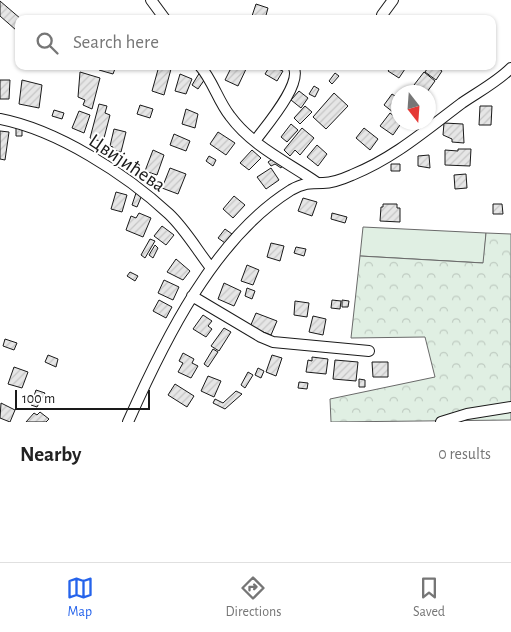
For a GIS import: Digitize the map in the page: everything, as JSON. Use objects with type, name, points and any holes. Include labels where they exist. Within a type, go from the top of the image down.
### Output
[{"type":"street","points":[[151,0],[162,15]]},
{"type":"street","points":[[382,14],[393,0]]},
{"type":"street","points":[[128,422],[144,387],[192,296],[211,268],[235,239],[276,201],[301,185],[342,180],[390,158],[511,68]]},
{"type":"street","points":[[203,70],[219,94],[229,116],[254,141],[316,182]]},
{"type":"street","points":[[254,141],[283,103],[295,77],[294,70]]},
{"type":"street","name":"Цвијићева","points":[[0,119],[22,124],[84,154],[125,180],[170,214],[211,268]]},
{"type":"street","points":[[192,296],[261,337],[273,342],[369,351]]},
{"type":"street","points":[[441,422],[467,414],[511,407]]},
{"type":"green space","points":[[363,227],[486,233],[484,263],[360,256]]},
{"type":"green space","points":[[486,233],[511,234],[511,420],[331,422],[330,399],[435,377],[425,337],[351,338],[360,256],[483,263]]},
{"type":"building","points":[[0,1],[16,15],[15,29],[0,16]]},
{"type":"building","points":[[256,4],[268,8],[266,15],[252,15]]},
{"type":"building","points":[[99,70],[114,70],[113,74]]},
{"type":"building","points":[[158,70],[171,70],[164,95],[152,91]]},
{"type":"building","points":[[230,70],[246,70],[238,86],[225,80]]},
{"type":"building","points":[[268,70],[283,71],[277,81],[265,74]]},
{"type":"building","points":[[389,70],[404,70],[399,78]]},
{"type":"building","points":[[426,70],[442,71],[436,80],[425,72]]},
{"type":"building","points":[[80,72],[100,78],[92,109],[83,105],[85,100],[78,97]]},
{"type":"building","points":[[200,72],[205,79],[198,89],[192,85]]},
{"type":"building","points":[[424,72],[435,81],[432,85],[414,85]]},
{"type":"building","points":[[335,73],[339,76],[332,84],[329,81]]},
{"type":"building","points":[[180,74],[192,79],[186,94],[175,91]]},
{"type":"building","points":[[0,80],[10,80],[9,99],[0,99]]},
{"type":"building","points":[[22,80],[42,85],[39,108],[19,104]]},
{"type":"building","points":[[314,86],[319,89],[315,97],[309,94]]},
{"type":"building","points":[[299,91],[308,98],[301,108],[291,100]]},
{"type":"building","points":[[334,93],[348,106],[326,129],[313,117]]},
{"type":"building","points":[[391,95],[391,110],[384,105]]},
{"type":"building","points":[[99,104],[107,106],[105,113],[110,115],[103,142],[90,138]]},
{"type":"building","points":[[140,105],[153,109],[150,118],[137,114]]},
{"type":"building","points":[[305,106],[312,112],[300,124],[294,118]]},
{"type":"building","points":[[480,106],[492,106],[491,125],[479,125]]},
{"type":"building","points":[[186,109],[198,114],[195,128],[182,124]]},
{"type":"building","points":[[54,110],[64,113],[62,119],[52,116]]},
{"type":"building","points":[[79,111],[90,115],[84,133],[72,128]]},
{"type":"building","points":[[390,113],[391,130],[396,130],[393,135],[380,126]]},
{"type":"building","points":[[444,123],[463,124],[464,143],[452,142],[452,139],[443,135]]},
{"type":"building","points":[[291,124],[298,130],[287,142],[281,137]]},
{"type":"building","points":[[16,127],[22,128],[22,136],[16,136]]},
{"type":"building","points":[[302,128],[314,138],[300,155],[295,150],[290,156],[284,150]]},
{"type":"building","points":[[364,128],[378,139],[370,150],[356,138]]},
{"type":"building","points":[[114,129],[126,132],[121,152],[112,150],[113,147],[110,146]]},
{"type":"building","points":[[0,131],[9,132],[5,160],[0,159]]},
{"type":"building","points":[[218,132],[235,143],[226,155],[210,144]]},
{"type":"building","points":[[174,134],[190,141],[186,151],[170,145]]},
{"type":"building","points":[[317,145],[327,154],[318,166],[307,157]]},
{"type":"building","points":[[458,149],[471,149],[470,166],[445,165],[445,150],[458,151]]},
{"type":"building","points":[[153,150],[164,155],[157,175],[145,171]]},
{"type":"building","points":[[252,150],[261,158],[249,170],[240,163]]},
{"type":"building","points":[[429,155],[430,168],[418,166],[418,156]]},
{"type":"building","points":[[209,156],[216,160],[213,166],[206,161]]},
{"type":"building","points":[[274,158],[283,164],[281,168],[275,164],[271,166],[268,162]]},
{"type":"building","points":[[391,164],[400,164],[400,171],[391,171]]},
{"type":"building","points":[[170,168],[186,174],[178,194],[162,188]]},
{"type":"building","points":[[271,168],[279,180],[266,189],[257,177]]},
{"type":"building","points":[[466,174],[467,188],[455,189],[454,175]]},
{"type":"building","points":[[116,192],[127,195],[122,212],[111,209]]},
{"type":"building","points":[[136,193],[142,195],[137,207],[132,205]]},
{"type":"building","points":[[234,196],[245,205],[233,218],[223,209]]},
{"type":"building","points":[[303,198],[317,202],[312,216],[298,211]]},
{"type":"building","points":[[383,204],[397,204],[397,208],[400,208],[400,222],[380,221]]},
{"type":"building","points":[[493,204],[502,204],[503,214],[493,214]]},
{"type":"building","points":[[139,213],[151,218],[143,237],[126,230],[131,216],[136,218]]},
{"type":"building","points":[[332,213],[347,217],[345,223],[331,219]]},
{"type":"building","points":[[162,226],[174,235],[166,245],[154,236]]},
{"type":"building","points":[[225,229],[232,234],[225,243],[218,238]]},
{"type":"building","points":[[150,239],[155,241],[145,258],[141,255]]},
{"type":"building","points":[[271,243],[284,246],[280,261],[267,257]]},
{"type":"building","points":[[155,245],[158,248],[153,258],[149,255]]},
{"type":"building","points":[[296,247],[306,249],[304,256],[294,253]]},
{"type":"building","points":[[176,259],[190,271],[183,280],[167,272]]},
{"type":"building","points":[[247,265],[259,270],[253,285],[241,281]]},
{"type":"building","points":[[130,272],[138,276],[135,281],[127,276]]},
{"type":"building","points":[[164,280],[179,287],[173,300],[158,293]]},
{"type":"building","points":[[224,283],[241,291],[234,306],[218,299]]},
{"type":"building","points":[[247,288],[255,291],[252,299],[245,296]]},
{"type":"building","points":[[159,300],[172,307],[166,318],[153,311]]},
{"type":"building","points":[[332,300],[341,301],[340,309],[331,308]]},
{"type":"building","points":[[342,300],[349,301],[348,307],[342,307]]},
{"type":"building","points":[[295,301],[309,303],[307,317],[294,315]]},
{"type":"building","points":[[256,313],[277,321],[271,335],[250,327]]},
{"type":"building","points":[[203,315],[212,321],[208,326],[212,329],[206,337],[193,329]]},
{"type":"building","points":[[313,316],[326,319],[323,335],[309,332]]},
{"type":"building","points":[[224,328],[231,332],[219,351],[211,346]]},
{"type":"building","points":[[5,339],[17,343],[14,350],[3,346]]},
{"type":"building","points":[[213,349],[218,352],[208,367],[204,364]]},
{"type":"building","points":[[183,353],[194,359],[192,363],[198,366],[191,378],[178,372],[183,363],[179,361]]},
{"type":"building","points":[[48,355],[58,359],[56,367],[45,362]]},
{"type":"building","points":[[272,355],[282,358],[276,376],[266,372]]},
{"type":"building","points":[[312,357],[328,359],[326,374],[306,372],[308,360],[312,361]]},
{"type":"building","points":[[335,360],[358,362],[356,381],[333,379]]},
{"type":"building","points":[[372,362],[388,362],[388,377],[373,377]]},
{"type":"building","points":[[14,367],[28,372],[22,388],[8,384]]},
{"type":"building","points":[[258,368],[264,371],[261,378],[255,375]]},
{"type":"building","points":[[248,372],[253,375],[245,388],[241,385]]},
{"type":"building","points":[[208,376],[221,381],[214,397],[201,391]]},
{"type":"building","points":[[359,379],[365,380],[365,387],[359,387]]},
{"type":"building","points":[[299,382],[308,383],[307,389],[298,388]]},
{"type":"building","points":[[175,384],[194,396],[187,407],[168,395]]},
{"type":"building","points":[[36,390],[45,393],[37,407],[31,405]]},
{"type":"building","points":[[236,391],[242,394],[225,409],[213,403],[215,399],[223,403]]},
{"type":"building","points":[[1,403],[15,410],[10,422],[0,418]]},
{"type":"building","points":[[40,412],[49,419],[46,422],[26,422],[34,413],[37,415]]}]
